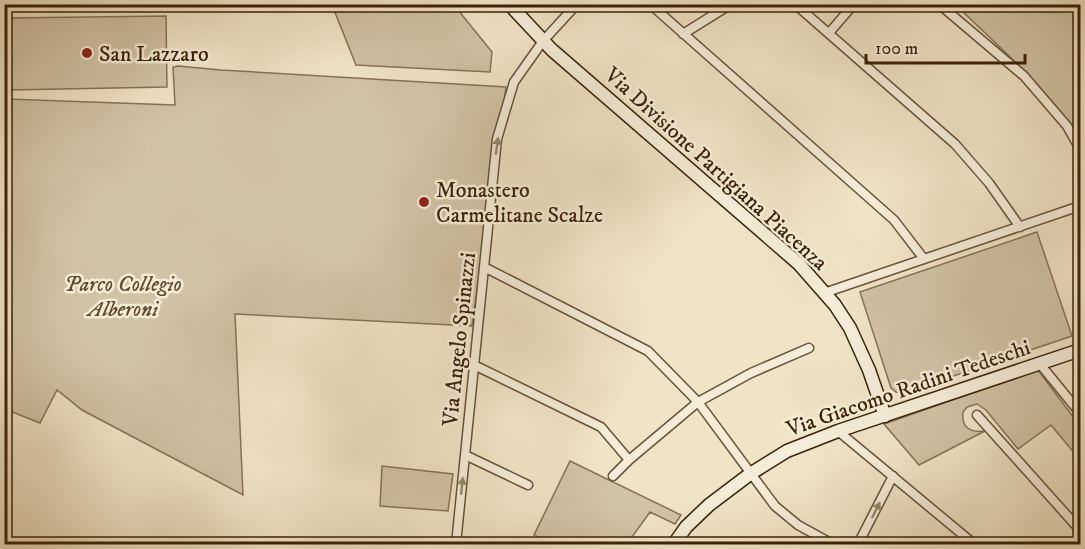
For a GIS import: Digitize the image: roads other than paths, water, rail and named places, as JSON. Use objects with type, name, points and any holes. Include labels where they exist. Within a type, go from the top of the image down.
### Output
[{"type":"street","name":"Via Divisione Partigiana Piacenza","points":[[509,4],[543,41],[799,264],[835,305],[850,328],[866,362],[885,416]]},
{"type":"street","name":"Via Angelo Spinazzi","points":[[457,544],[497,139],[514,82],[543,41],[578,4]]},
{"type":"street","points":[[650,4],[894,220],[924,259]]},
{"type":"street","points":[[683,34],[730,4]]},
{"type":"street","points":[[795,4],[955,144],[989,183],[1020,227]]},
{"type":"street","points":[[829,33],[854,4]]},
{"type":"street","points":[[939,4],[1024,76],[1067,126],[1080,149]]},
{"type":"street","points":[[824,293],[1080,206]]},
{"type":"street","points":[[484,267],[648,351],[698,402],[775,506],[798,525],[836,544]]},
{"type":"street","points":[[613,476],[698,402],[751,374],[809,348]]},
{"type":"street","name":"Via Giacomo Radini Tedeschi","points":[[674,544],[686,527],[709,505],[750,474],[786,451],[838,431],[1080,350]]},
{"type":"street","points":[[1040,364],[1080,413]]},
{"type":"street","points":[[474,365],[601,427],[629,460]]},
{"type":"street","points":[[977,415],[1080,530]]},
{"type":"street","points":[[838,431],[974,544]]},
{"type":"street","points":[[465,455],[528,485]]},
{"type":"street","points":[[858,544],[893,476]]},
{"type":"place","name":"San Lazzaro","points":[[87,53]]},
{"type":"place","name":"Monastero Carmelitane Scalze","points":[[424,202]]},
{"type":"park label","name":"Parco Collegio Alberoni","points":[[123,296]]}]
